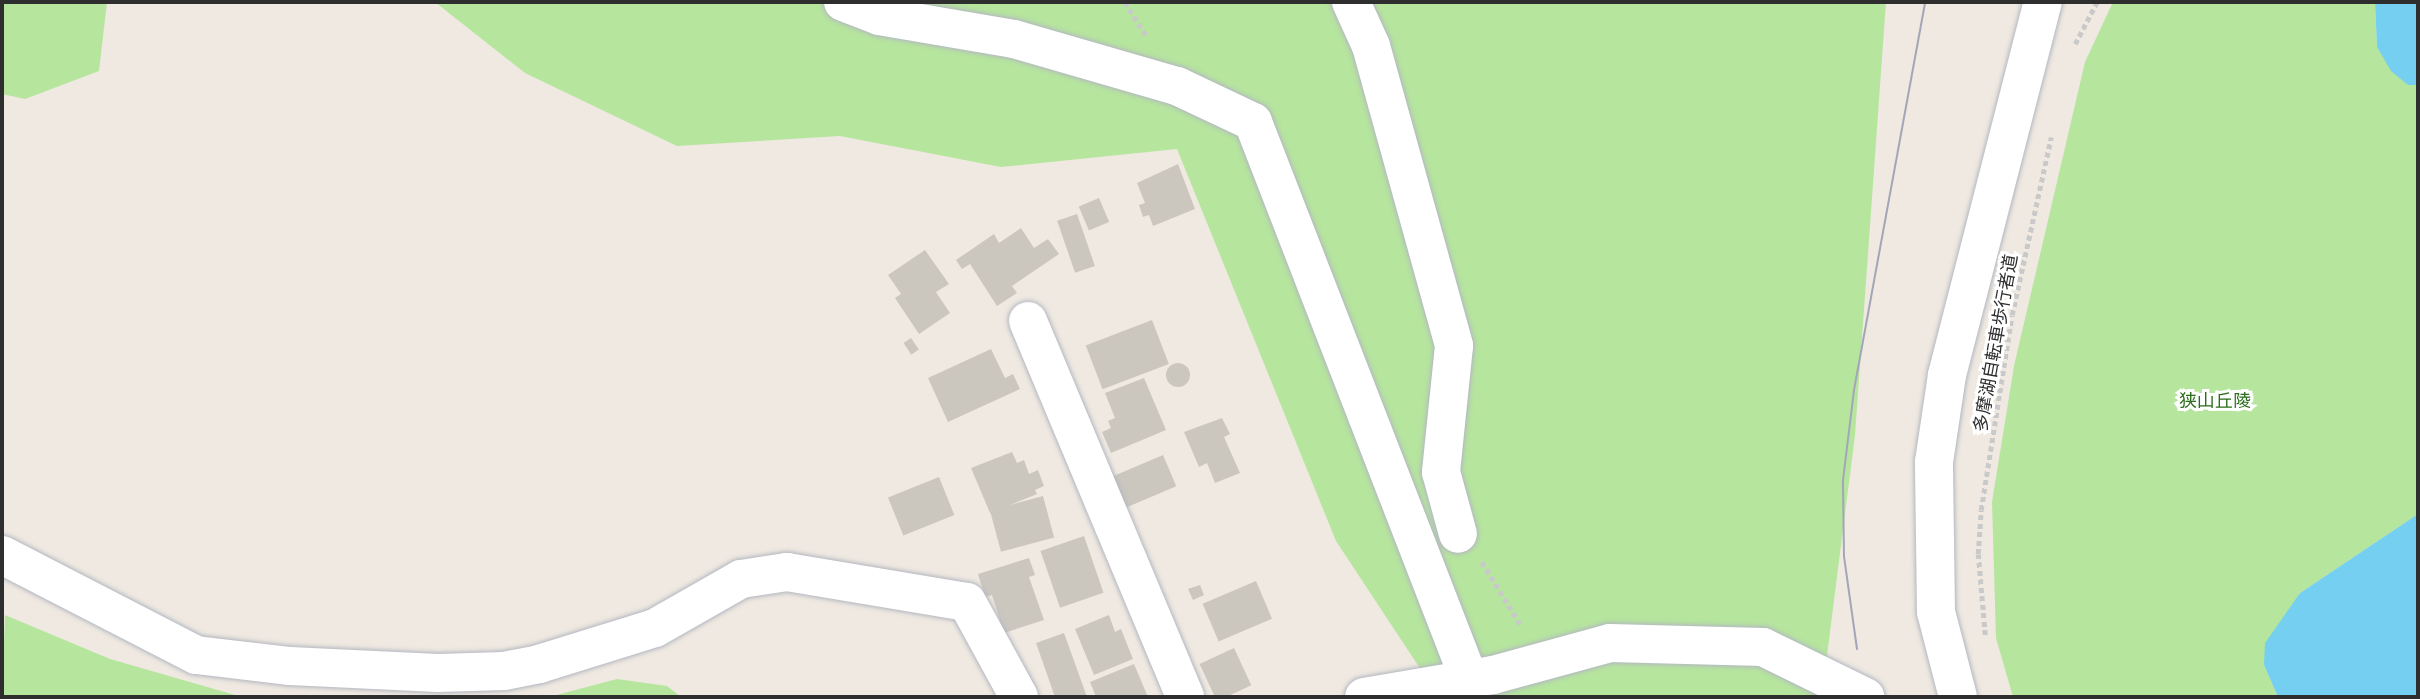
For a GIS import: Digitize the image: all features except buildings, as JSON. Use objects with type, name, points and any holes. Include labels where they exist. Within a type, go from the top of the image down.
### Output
[{"type":"street","points":[[843,2],[879,16],[1014,39],[1177,86],[1253,122],[1469,679]]},
{"type":"street","points":[[1350,2],[1371,46],[1454,346],[1441,472],[1458,534]]},
{"type":"street","points":[[1958,697],[1936,612],[1934,463],[1947,375],[2043,2]]},
{"type":"street","points":[[1028,321],[1185,697]]},
{"type":"street","points":[[2,555],[196,655],[290,666],[438,673],[504,671],[539,664],[655,628],[741,579],[787,572],[967,602],[1018,697]]},
{"type":"street","points":[[1364,697],[1469,679],[1610,643],[1763,647],[1865,697]]},
{"type":"path","points":[[2071,54],[2097,2]]},
{"type":"path","name":"多摩湖自転車歩行者道","points":[[1986,642],[1978,554],[1981,510],[2012,315],[2053,130]]},
{"type":"green space","points":[[2,2],[107,2],[99,71],[25,99],[2,94]]},
{"type":"green space","points":[[435,2],[1886,2],[1855,435],[1823,687],[1826,697],[1427,697],[1427,679],[1336,541],[1177,149],[1001,167],[840,136],[677,146],[525,73]]},
{"type":"green space","name":"狭山丘陵","points":[[2113,2],[2375,2],[2377,47],[2408,85],[2418,85],[2418,514],[2300,593],[2264,665],[2278,697],[2013,697],[1996,638],[1992,502],[2014,366],[2085,62]]},
{"type":"green space","points":[[5,615],[110,659],[242,697],[2,697]]},
{"type":"green space","points":[[617,679],[667,686],[681,697],[549,697]]},
{"type":"water","points":[[2375,2],[2418,2],[2418,85],[2408,85],[2391,71],[2377,47]]},
{"type":"water","points":[[2418,514],[2418,697],[2278,697],[2264,665],[2265,643],[2300,593]]},
{"type":"tram line","points":[[1857,649],[1844,556],[1843,480],[1854,390],[1925,2]]}]
